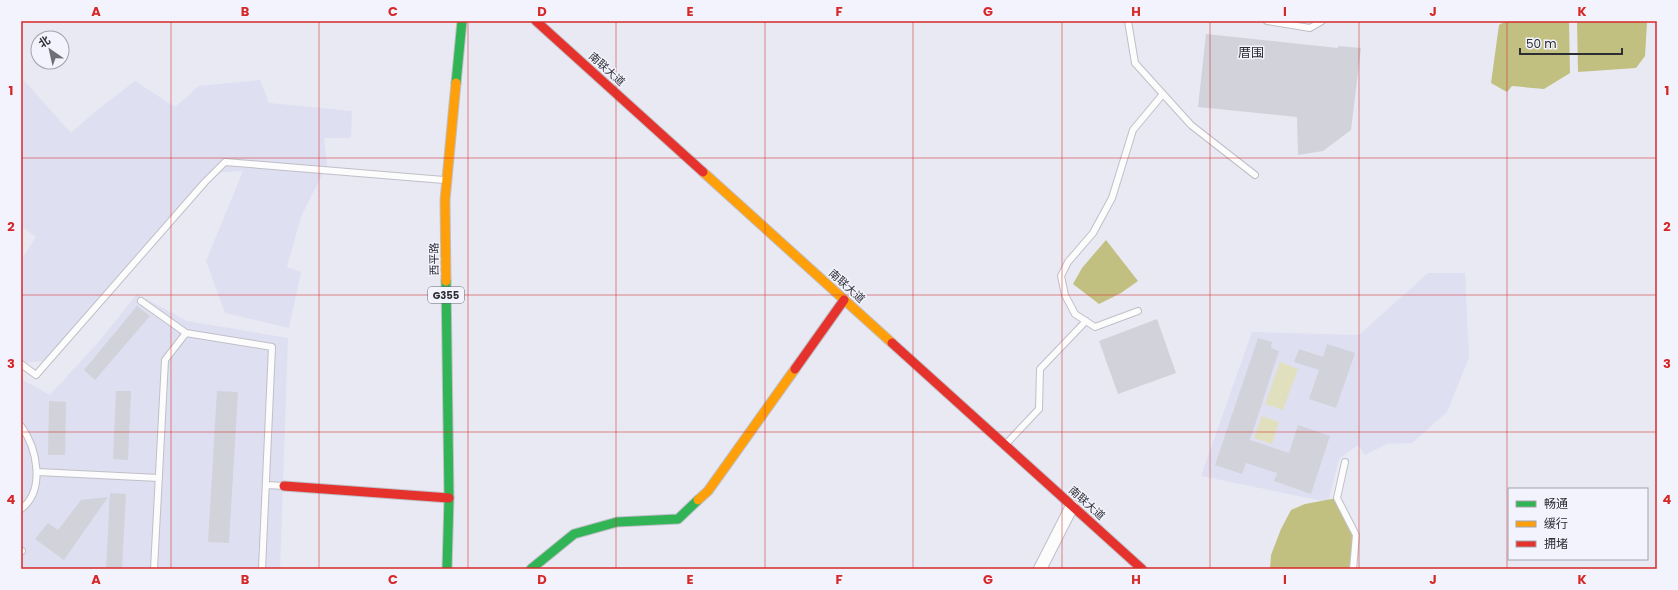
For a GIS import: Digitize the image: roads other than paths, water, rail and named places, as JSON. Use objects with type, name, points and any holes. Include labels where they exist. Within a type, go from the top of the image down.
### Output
[{"type":"main road","name":"西平路","points":[[447,569],[450,498],[445,200],[462,21]]},
{"type":"main road","name":"南联大道","points":[[536,21],[1142,569]]},
{"type":"main road","points":[[531,569],[574,534],[617,522],[678,519],[708,491],[844,300]]},
{"type":"main road","points":[[284,486],[450,498]]},
{"type":"street","points":[[1040,569],[1072,506]]},
{"type":"lane","points":[[1128,21],[1136,63],[1191,125],[1255,175]]},
{"type":"lane","points":[[1267,21],[1310,28],[1322,21]]},
{"type":"lane","points":[[1310,28],[1316,21]]},
{"type":"lane","points":[[1138,311],[1095,327],[1075,314],[1065,295],[1061,276],[1068,262],[1093,233],[1112,198],[1133,130],[1163,94]]},
{"type":"lane","points":[[21,364],[36,375],[205,182],[226,162],[447,180]]},
{"type":"lane","points":[[140,301],[186,333],[272,347],[267,485],[262,569]]},
{"type":"lane","points":[[1005,445],[1039,409],[1040,369],[1086,321]]},
{"type":"lane","points":[[154,569],[165,360],[186,333]]},
{"type":"lane","points":[[21,426],[35,459],[38,472],[35,488],[26,505],[21,509]]},
{"type":"lane","points":[[1345,462],[1337,498],[1356,535],[1353,569]]},
{"type":"lane","points":[[38,472],[159,478]]},
{"type":"lane","points":[[267,485],[284,486]]},
{"type":"district","name":"厝围","points":[[1251,52]]}]
